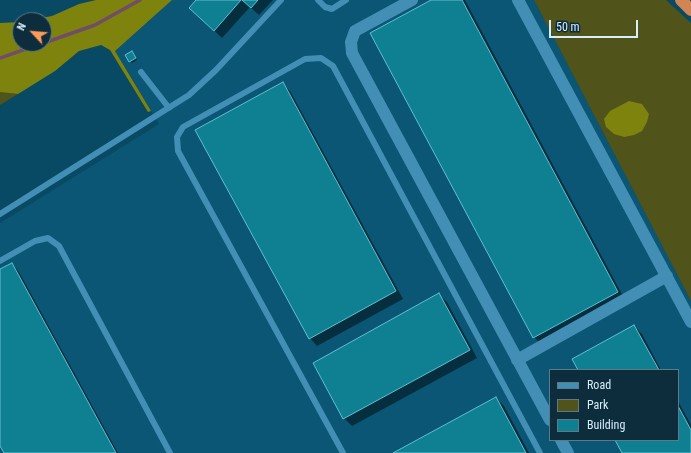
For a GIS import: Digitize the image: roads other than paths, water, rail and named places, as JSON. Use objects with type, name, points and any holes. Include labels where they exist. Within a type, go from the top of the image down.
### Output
[{"type":"highway","points":[[681,0],[691,10]]},
{"type":"street","points":[[412,0],[355,31],[351,42],[352,53],[549,418]]},
{"type":"street","points":[[518,0],[691,322]]},
{"type":"street","points":[[517,360],[666,276]]},
{"type":"street","points":[[562,441],[568,453]]},
{"type":"lane","points":[[0,214],[189,95],[216,70],[281,0]]},
{"type":"lane","points":[[318,0],[325,7],[332,9],[346,0]]},
{"type":"lane","points":[[343,453],[178,151],[177,137],[183,127],[305,60],[321,58],[333,66],[540,453]]},
{"type":"lane","points":[[141,72],[168,108]]},
{"type":"lane","points":[[0,261],[35,241],[48,238],[60,246],[170,453]]},
{"type":"waterway","points":[[52,40],[95,25],[140,0]]},
{"type":"waterway","points":[[0,58],[17,52]]}]
